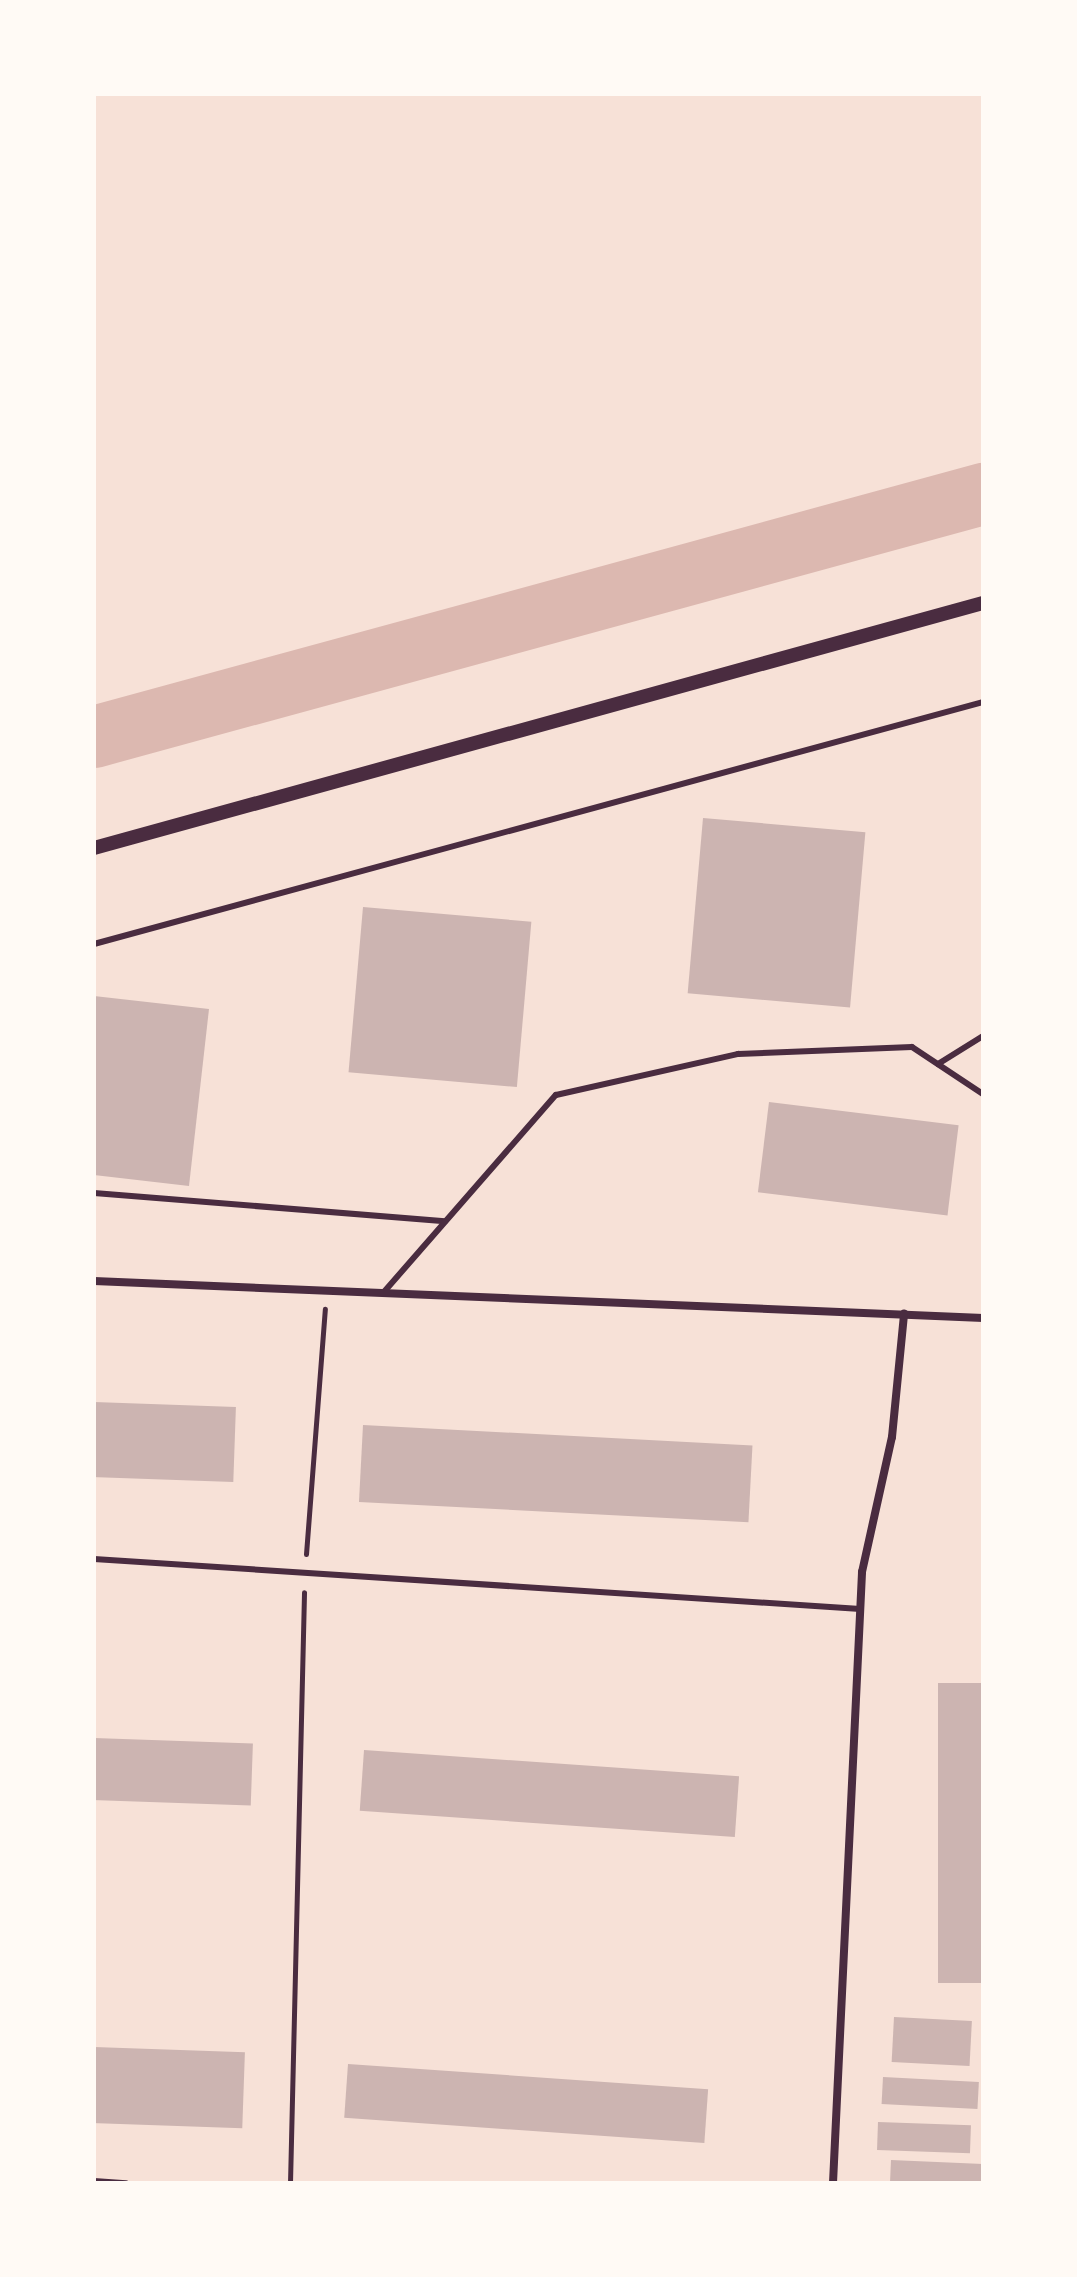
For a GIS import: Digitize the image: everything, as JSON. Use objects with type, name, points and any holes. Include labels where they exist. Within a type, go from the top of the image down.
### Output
[{"type":"street","points":[[94,848],[983,603]]},
{"type":"street","points":[[94,1281],[983,1318]]},
{"type":"street","points":[[833,2183],[860,1609],[892,1437],[904,1314]]},
{"type":"lane","points":[[94,944],[983,702]]},
{"type":"lane","points":[[938,1064],[983,1036]]},
{"type":"lane","points":[[383,1293],[556,1095],[738,1054],[912,1047],[983,1094]]},
{"type":"lane","points":[[94,1193],[446,1221]]},
{"type":"lane","points":[[94,1559],[860,1609]]},
{"type":"lane","points":[[94,2181],[126,2183]]},
{"type":"path","points":[[290,2183],[304,1573],[326,1290]]},
{"type":"building","points":[[703,818],[865,832],[850,1008],[688,993]]},
{"type":"building","points":[[363,907],[531,922],[517,1087],[349,1072]]},
{"type":"building","points":[[94,996],[209,1009],[189,1186],[94,1175]]},
{"type":"building","points":[[769,1102],[959,1125],[947,1216],[758,1192]]},
{"type":"building","points":[[94,1402],[236,1407],[233,1482],[94,1477]]},
{"type":"building","points":[[363,1425],[752,1445],[748,1522],[359,1502]]},
{"type":"building","points":[[938,1683],[983,1683],[983,1983],[938,1983]]},
{"type":"building","points":[[94,1738],[253,1744],[251,1806],[94,1800]]},
{"type":"building","points":[[364,1750],[739,1776],[735,1837],[360,1811]]},
{"type":"building","points":[[894,2017],[972,2021],[970,2066],[892,2062]]},
{"type":"building","points":[[94,2047],[245,2052],[242,2128],[94,2123]]},
{"type":"building","points":[[348,2064],[708,2089],[704,2143],[344,2118]]},
{"type":"building","points":[[883,2077],[979,2082],[977,2109],[882,2104]]},
{"type":"building","points":[[878,2122],[971,2125],[970,2153],[877,2150]]},
{"type":"building","points":[[891,2160],[983,2164],[983,2183],[890,2183]]},
{"type":"waterway","points":[[94,737],[983,494]]}]
